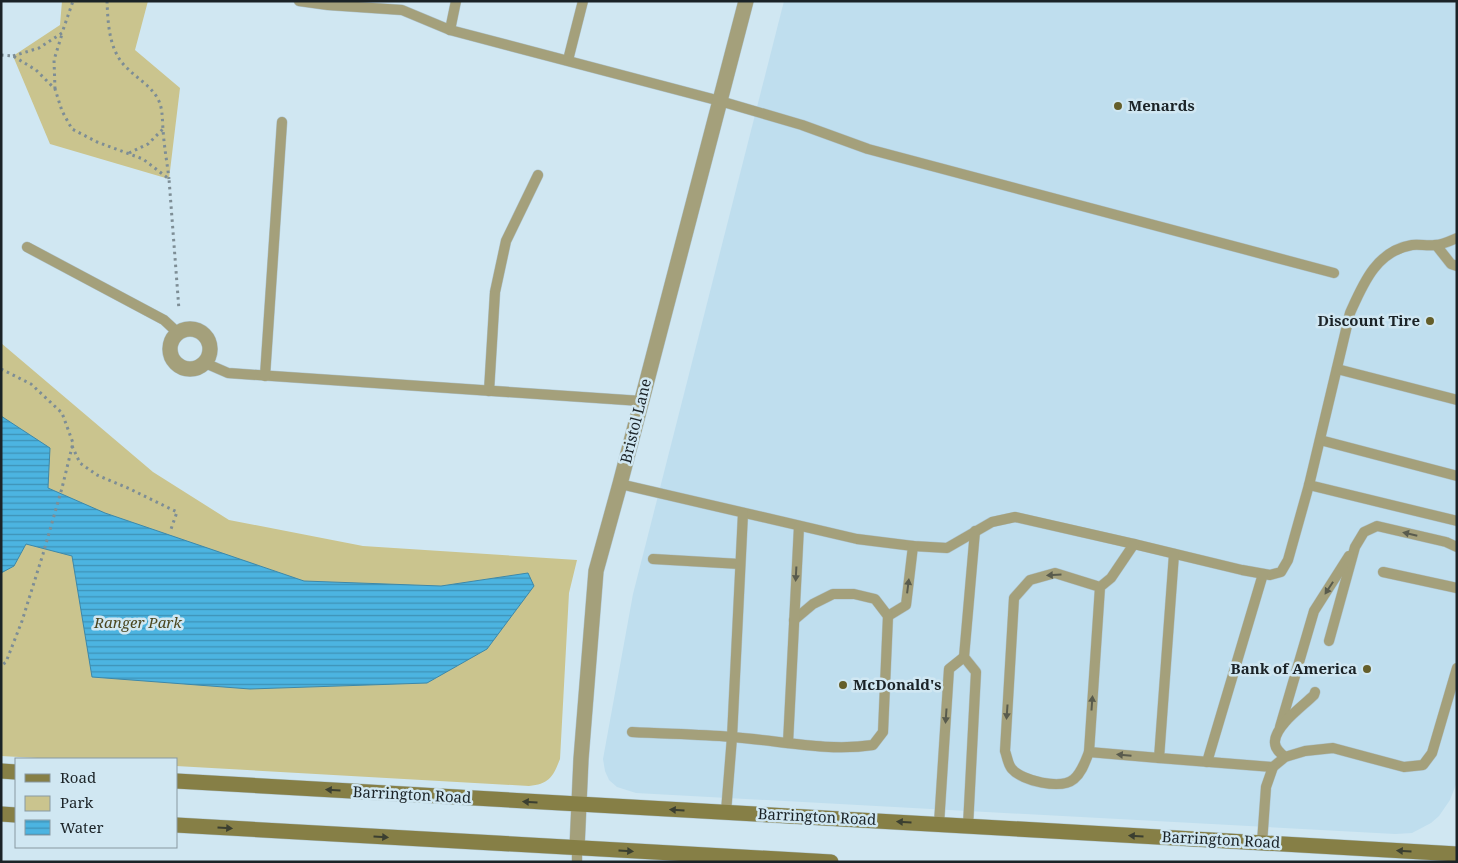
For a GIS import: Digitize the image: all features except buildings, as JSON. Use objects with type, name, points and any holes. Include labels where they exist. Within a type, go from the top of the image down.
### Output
[{"type":"main road","points":[[1,771],[15,772]]},
{"type":"main road","name":"Barrington Road","points":[[178,781],[1454,853]]},
{"type":"main road","points":[[1,814],[15,815]]},
{"type":"main road","points":[[178,825],[577,855],[831,862]]},
{"type":"street","name":"Bristol Lane","points":[[577,855],[585,707],[596,571],[746,1]]},
{"type":"street","points":[[194,329],[207,339],[210,347],[205,363],[198,368],[190,370],[182,368],[175,363],[170,356],[169,347],[172,339],[178,333],[194,329]]},
{"type":"lane","points":[[299,1],[328,5],[393,8],[408,12],[450,30],[720,101],[802,125],[868,149],[1334,273]]},
{"type":"lane","points":[[408,12],[412,1]]},
{"type":"lane","points":[[450,30],[456,1]]},
{"type":"lane","points":[[568,60],[583,1]]},
{"type":"lane","points":[[265,376],[282,122]]},
{"type":"lane","points":[[489,391],[495,292],[506,241],[538,175]]},
{"type":"lane","points":[[620,484],[856,539],[947,548],[992,522],[1015,517],[1263,574],[1270,575],[1281,572],[1288,560],[1309,485],[1350,313],[1359,292],[1374,267],[1389,252],[1412,245],[1436,246],[1457,238]]},
{"type":"lane","points":[[1436,246],[1451,264],[1457,266]]},
{"type":"lane","points":[[28,247],[164,320],[178,333]]},
{"type":"lane","points":[[205,363],[228,373],[641,401]]},
{"type":"lane","points":[[1337,368],[1457,400]]},
{"type":"lane","points":[[1320,440],[1457,476]]},
{"type":"lane","points":[[1309,485],[1457,521]]},
{"type":"lane","points":[[726,812],[732,737],[743,513]]},
{"type":"lane","points":[[788,743],[799,526]]},
{"type":"lane","points":[[1285,757],[1277,751],[1275,741],[1314,611],[1364,532],[1377,526],[1446,542],[1457,547]]},
{"type":"lane","points":[[968,826],[976,672],[964,658],[976,531]]},
{"type":"lane","points":[[1100,587],[1055,573],[1030,580],[1014,598],[1005,751],[1011,768],[1022,778],[1037,782],[1060,784],[1072,781],[1081,771],[1089,752],[1100,587],[1111,578],[1134,544]]},
{"type":"lane","points":[[888,616],[906,605],[913,546]]},
{"type":"lane","points":[[1329,642],[1355,547]]},
{"type":"lane","points":[[1159,758],[1174,554]]},
{"type":"lane","points":[[653,559],[740,564]]},
{"type":"lane","points":[[1383,572],[1457,588]]},
{"type":"lane","points":[[1207,762],[1263,574]]},
{"type":"lane","points":[[632,732],[732,737],[816,746],[855,748],[873,745],[883,732],[888,616],[875,599],[854,594],[833,594],[813,604],[794,620]]},
{"type":"lane","points":[[939,824],[949,669],[964,658]]},
{"type":"lane","points":[[1262,843],[1266,787],[1273,767],[1285,757],[1305,751],[1333,748],[1404,767],[1423,765],[1432,753],[1457,668]]},
{"type":"lane","points":[[1280,727],[1315,692]]},
{"type":"lane","points":[[1089,752],[1273,767]]},
{"type":"path","points":[[73,1],[54,60],[55,90],[62,111],[72,129],[97,142],[143,159],[169,179]]},
{"type":"path","points":[[107,1],[109,29],[115,51],[127,69],[144,82],[157,98],[163,110],[179,311]]},
{"type":"path","points":[[1,55],[12,56],[39,48],[62,33]]},
{"type":"path","points":[[12,56],[36,70],[55,90]]},
{"type":"path","points":[[128,154],[148,144],[163,128]]},
{"type":"path","points":[[1,369],[31,384],[62,412],[73,443],[62,488],[22,621],[6,662],[1,666]]},
{"type":"path","points":[[72,446],[80,463],[97,475],[177,512],[170,532]]},
{"type":"shaded area","points":[[784,1],[1457,1],[1457,782],[1450,800],[1439,816],[1431,823],[1412,833],[1395,834],[636,793],[617,787],[609,780],[603,759],[633,594]]},
{"type":"green space","points":[[62,1],[148,1],[135,50],[180,88],[169,179],[50,144],[13,56],[60,25]]},
{"type":"green space","name":"Ranger Park","points":[[1,343],[153,472],[229,520],[363,546],[577,560],[569,593],[560,759],[549,779],[536,785],[178,766],[178,758],[38,758],[1,756]]},
{"type":"water","points":[[1,416],[50,448],[48,488],[105,513],[304,581],[441,586],[528,573],[534,586],[487,649],[427,683],[250,689],[92,677],[72,556],[26,544],[14,566],[1,573]]},
{"type":"place","name":"Menards","points":[[1118,106]]},
{"type":"place","name":"Discount Tire","points":[[1430,321]]},
{"type":"place","name":"Bank of America","points":[[1367,669]]},
{"type":"place","name":"McDonald's","points":[[843,685]]}]
